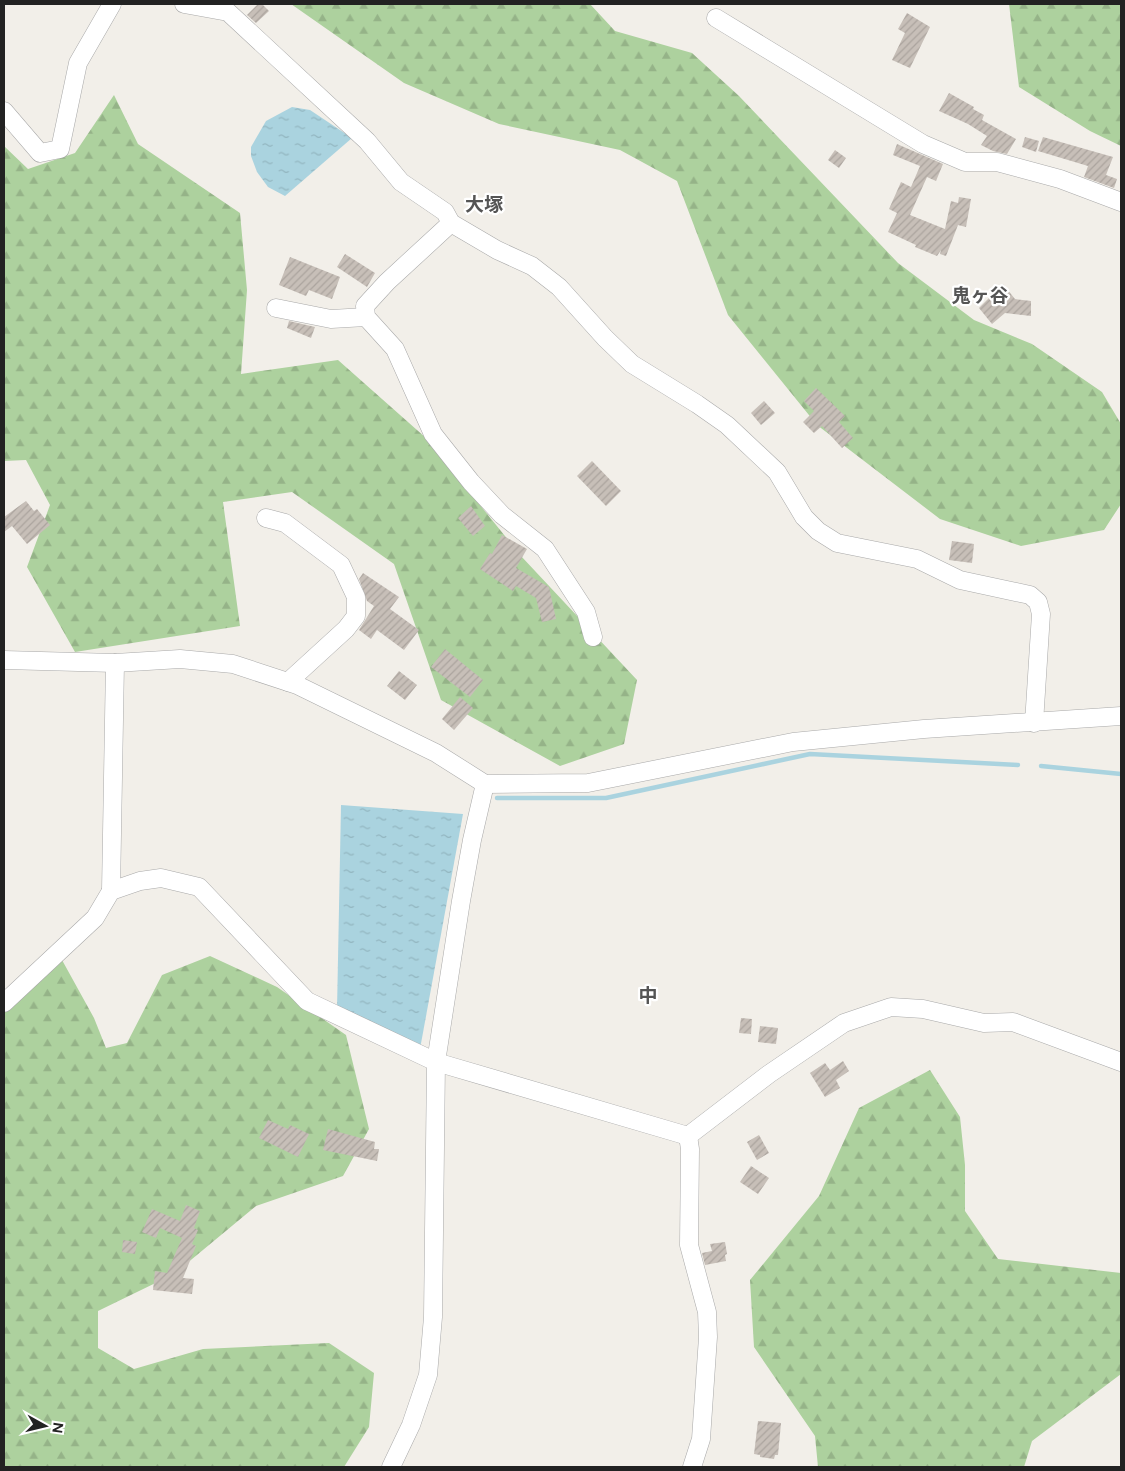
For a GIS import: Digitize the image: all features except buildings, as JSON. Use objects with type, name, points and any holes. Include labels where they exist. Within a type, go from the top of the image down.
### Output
[{"type":"street","points":[[4,111],[40,153],[60,149],[78,63],[112,4]]},
{"type":"street","points":[[184,4],[228,12],[367,140],[401,182],[445,212],[451,223],[496,250],[532,266],[559,287],[605,338],[632,364],[697,404],[727,426],[778,472],[804,516],[818,531],[837,543],[917,559],[960,580],[1030,595],[1038,602],[1041,614],[1034,723]]},
{"type":"street","points":[[716,18],[923,144],[965,162],[997,162],[1060,179],[1121,202]]},
{"type":"street","points":[[451,223],[387,282],[365,306],[366,317],[396,349],[433,434],[471,482],[502,515],[545,549],[586,612],[593,637]]},
{"type":"street","points":[[276,308],[332,319],[366,317]]},
{"type":"street","points":[[266,518],[285,523],[341,565],[356,597],[356,616],[346,628],[288,682]]},
{"type":"street","points":[[4,660],[115,663],[180,659],[233,664],[288,682],[436,753],[485,784],[588,782],[793,742],[924,729],[1121,716]]},
{"type":"street","points":[[4,1004],[95,918],[111,891],[115,663]]},
{"type":"street","points":[[391,1467],[411,1425],[428,1375],[434,1317],[436,1062],[462,892],[485,784]]},
{"type":"street","points":[[111,891],[140,881],[161,878],[199,888],[307,1001],[436,1062],[688,1136]]},
{"type":"street","points":[[688,1136],[769,1074],[844,1023],[891,1007],[923,1009],[984,1023],[1013,1022],[1121,1062]]},
{"type":"street","points":[[688,1136],[690,1149],[689,1245],[707,1312],[708,1337],[701,1440],[692,1467]]},
{"type":"green space","points":[[291,4],[590,4],[615,31],[692,53],[739,96],[898,263],[974,320],[1032,344],[1102,392],[1121,424],[1121,504],[1104,530],[1021,546],[940,519],[817,425],[728,315],[677,181],[620,150],[499,124],[404,83]]},
{"type":"green space","points":[[1009,4],[1121,4],[1121,146],[1090,131],[1019,87]]},
{"type":"green space","points":[[114,95],[138,144],[240,213],[247,290],[241,374],[338,360],[426,438],[521,556],[637,680],[624,744],[560,766],[441,700],[394,564],[292,492],[223,502],[240,626],[75,652],[27,567],[50,505],[26,460],[4,461],[4,146],[28,169],[75,153]]},
{"type":"green space","points":[[210,956],[277,987],[346,1035],[369,1129],[343,1176],[256,1206],[174,1274],[98,1311],[98,1348],[134,1369],[203,1349],[329,1343],[374,1373],[369,1427],[344,1467],[4,1467],[4,1009],[62,960],[94,1018],[106,1048],[127,1043],[162,975]]},
{"type":"green space","points":[[930,1070],[960,1117],[965,1165],[965,1211],[998,1259],[1121,1273],[1121,1374],[1032,1441],[1024,1467],[818,1467],[815,1436],[754,1347],[750,1280],[819,1196],[859,1108]]},
{"type":"water","points":[[292,107],[310,110],[352,138],[285,196],[268,187],[257,172],[251,156],[251,147],[266,121]]},
{"type":"water","points":[[341,805],[463,814],[420,1049],[337,1010]]},
{"type":"waterway","points":[[497,798],[606,798],[810,754],[1018,765]]},
{"type":"waterway","points":[[1041,766],[1121,774]]},
{"type":"district","name":"大塚","points":[[484,204]]},
{"type":"district","name":"鬼ヶ谷","points":[[980,295]]},
{"type":"district","name":"中","points":[[648,995]]}]
